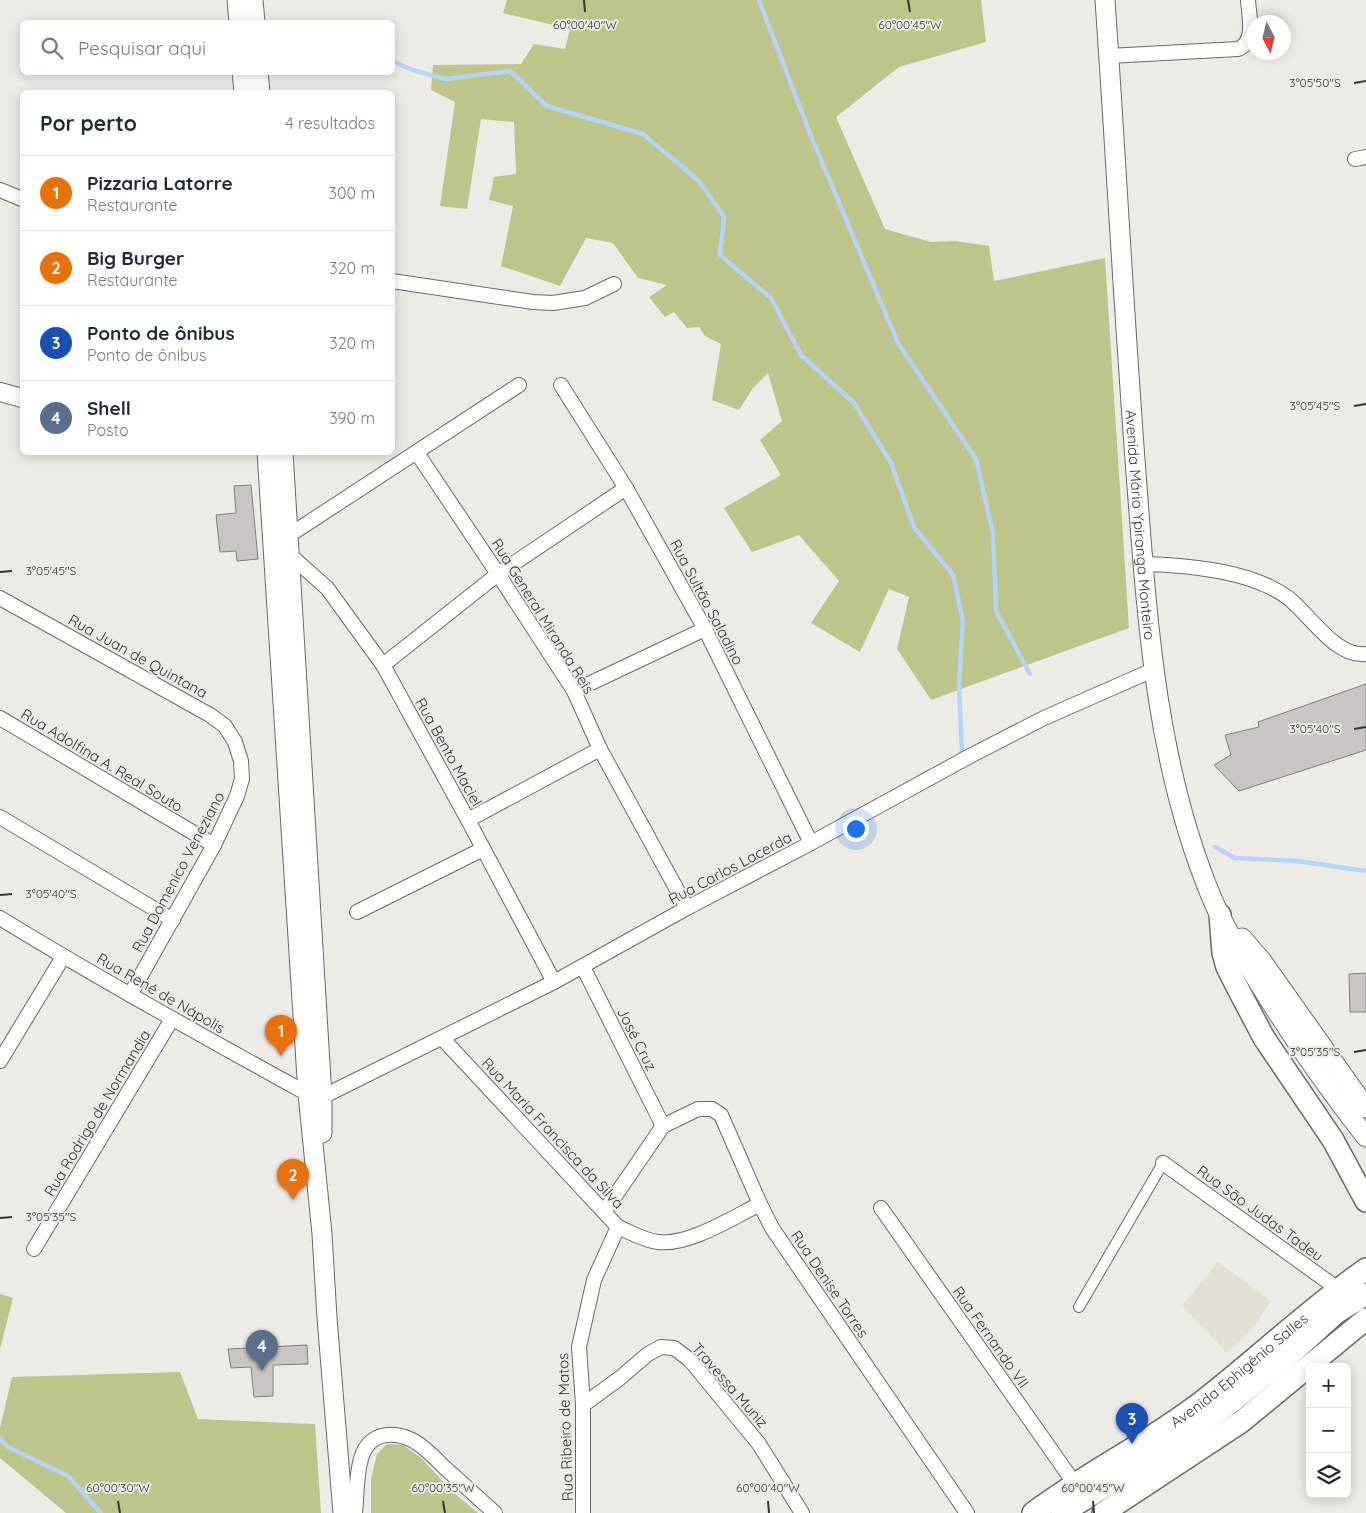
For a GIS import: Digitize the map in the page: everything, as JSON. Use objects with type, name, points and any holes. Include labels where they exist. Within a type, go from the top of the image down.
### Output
[{"type":"main road","points":[[237,0],[239,20]]},
{"type":"main road","points":[[254,0],[255,20]]},
{"type":"main road","name":"Avenida Mário Ypiranga Monteiro","points":[[1105,0],[1143,564],[1153,670],[1163,730],[1182,812],[1209,892],[1220,916],[1284,1024],[1329,1090],[1366,1137]]},
{"type":"main road","points":[[242,75],[244,90]]},
{"type":"main road","points":[[258,75],[260,90]]},
{"type":"main road","points":[[266,455],[296,788],[327,1318],[343,1513]]},
{"type":"main road","points":[[283,455],[290,555],[296,788]]},
{"type":"main road","points":[[1220,916],[1261,960],[1366,1108]]},
{"type":"main road","points":[[1220,916],[1223,953],[1227,967],[1236,985],[1264,1038],[1333,1140],[1366,1201]]},
{"type":"main road","name":"Avenida Ephigênio Salles","points":[[1033,1513],[1074,1484],[1134,1448],[1203,1401],[1338,1289],[1366,1269]]},
{"type":"main road","points":[[1062,1513],[1166,1448],[1224,1408],[1284,1360],[1336,1313],[1363,1295]]},
{"type":"main road","points":[[1115,1510],[1241,1422],[1366,1319]]},
{"type":"street","points":[[1109,56],[1238,49],[1244,47],[1248,43],[1250,30],[1248,0]]},
{"type":"street","points":[[0,190],[20,198]]},
{"type":"street","points":[[395,281],[533,302],[553,303],[585,298],[614,284]]},
{"type":"street","points":[[288,536],[519,385]]},
{"type":"street","name":"Rua Sultão Saladino","points":[[562,385],[626,488],[705,629],[811,843]]},
{"type":"street","points":[[0,392],[20,397]]},
{"type":"street","name":"Rua General Miranda Reis","points":[[417,453],[574,691],[600,749],[688,908]]},
{"type":"street","points":[[383,665],[498,574],[626,488]]},
{"type":"street","name":"Rua Bento Maciel","points":[[290,555],[327,588],[383,665],[554,982]]},
{"type":"street","points":[[1143,564],[1173,564],[1242,577],[1267,586],[1288,598],[1323,633],[1346,651],[1361,655],[1366,654]]},
{"type":"street","name":"Rua Juan de Quintana","points":[[0,598],[210,714],[225,726],[235,742],[241,761]]},
{"type":"street","points":[[574,691],[705,629]]},
{"type":"street","name":"Rua Carlos Lacerda","points":[[315,1095],[442,1038],[554,982],[1003,739],[1044,718],[1153,670]]},
{"type":"street","name":"Rua Adolfina A. Real Souto","points":[[0,718],[214,846]]},
{"type":"street","points":[[468,820],[600,749]]},
{"type":"street","name":"Rua Domenico Veneziano","points":[[130,995],[214,846],[238,796],[242,779],[241,761]]},
{"type":"street","points":[[0,817],[173,920]]},
{"type":"street","points":[[357,912],[483,849]]},
{"type":"street","name":"Rua René de Nápolis","points":[[0,918],[172,1020],[315,1095]]},
{"type":"street","points":[[0,1061],[63,957]]},
{"type":"street","name":"José Cruz","points":[[582,967],[663,1126]]},
{"type":"street","name":"Rua Rodrigo de Normandia","points":[[34,1250],[172,1020]]},
{"type":"street","name":"Rua Maria Francisca da Silva","points":[[442,1038],[618,1227],[656,1242],[675,1242],[694,1237],[760,1204]]},
{"type":"street","name":"Rua Denise Torres","points":[[663,1126],[698,1109],[712,1109],[721,1115],[772,1228],[967,1513]]},
{"type":"street","points":[[604,1212],[663,1126]]},
{"type":"street","points":[[1079,1307],[1163,1163]]},
{"type":"street","name":"Rua São Judas Tadeu","points":[[1163,1163],[1338,1289]]},
{"type":"street","name":"Rua Fernando VII","points":[[880,1208],[1074,1484]]},
{"type":"street","name":"Rua Ribeiro de Matos","points":[[583,1513],[583,1405],[580,1338],[594,1280],[618,1227]]},
{"type":"street","name":"Travessa Muniz","points":[[583,1405],[620,1378],[648,1354],[661,1347],[674,1348],[690,1360],[759,1444],[802,1513]]},
{"type":"street","points":[[355,1513],[360,1462],[364,1450],[380,1436],[393,1434],[413,1440],[428,1451],[495,1513]]},
{"type":"shaded area","points":[[1218,1262],[1271,1301],[1253,1328],[1227,1353],[1182,1306]]},
{"type":"green space","points":[[507,0],[981,0],[986,42],[899,67],[836,117],[885,229],[931,242],[956,241],[989,246],[994,281],[1105,258],[1129,628],[931,700],[897,649],[909,597],[889,589],[860,652],[811,623],[839,581],[799,535],[752,552],[724,508],[781,475],[760,440],[782,421],[768,373],[753,388],[739,410],[712,400],[721,344],[705,336],[699,327],[687,328],[674,312],[665,317],[649,297],[667,285],[638,278],[613,243],[586,238],[560,286],[501,266],[513,206],[489,200],[494,177],[516,174],[514,122],[481,119],[467,209],[440,206],[455,102],[431,90],[433,65],[521,64],[534,44],[565,49],[570,29],[503,13]]},
{"type":"green space","points":[[0,1294],[13,1298],[0,1349]]},
{"type":"green space","points":[[180,1372],[198,1419],[315,1424],[321,1513],[66,1513],[0,1458],[0,1428],[12,1377]]},
{"type":"green space","points":[[387,1444],[403,1445],[421,1458],[455,1494],[478,1513],[371,1513],[371,1479],[377,1454]]},
{"type":"building","points":[[251,485],[258,559],[237,561],[236,551],[220,552],[216,515],[236,513],[234,486]]},
{"type":"building","points":[[1366,684],[1366,750],[1239,791],[1214,765],[1231,755],[1225,735],[1259,727],[1258,722]]},
{"type":"building","points":[[1366,973],[1366,1012],[1350,1012],[1349,974]]},
{"type":"building","points":[[307,1345],[308,1364],[273,1365],[273,1396],[254,1397],[251,1367],[231,1368],[228,1349]]},
{"type":"waterway","points":[[759,0],[811,136],[898,343],[976,459],[993,533],[996,611],[1030,674]]},
{"type":"waterway","points":[[395,62],[413,70],[445,79],[510,71],[547,106],[643,134],[699,181],[724,217],[720,255],[771,298],[801,355],[854,403],[891,463],[914,527],[953,575],[963,621],[959,684],[962,753]]},
{"type":"waterway","points":[[1215,847],[1235,858],[1297,861],[1366,871]]},
{"type":"waterway","points":[[0,1439],[8,1447],[68,1476],[101,1513]]},
{"type":"place","name":"Pizzaria Latorre","points":[[281,1056]]},
{"type":"place","name":"Big Burger","points":[[293,1200]]},
{"type":"place","name":"Shell","points":[[262,1371]]},
{"type":"place","name":"Ponto de ônibus","points":[[1132,1444]]}]
